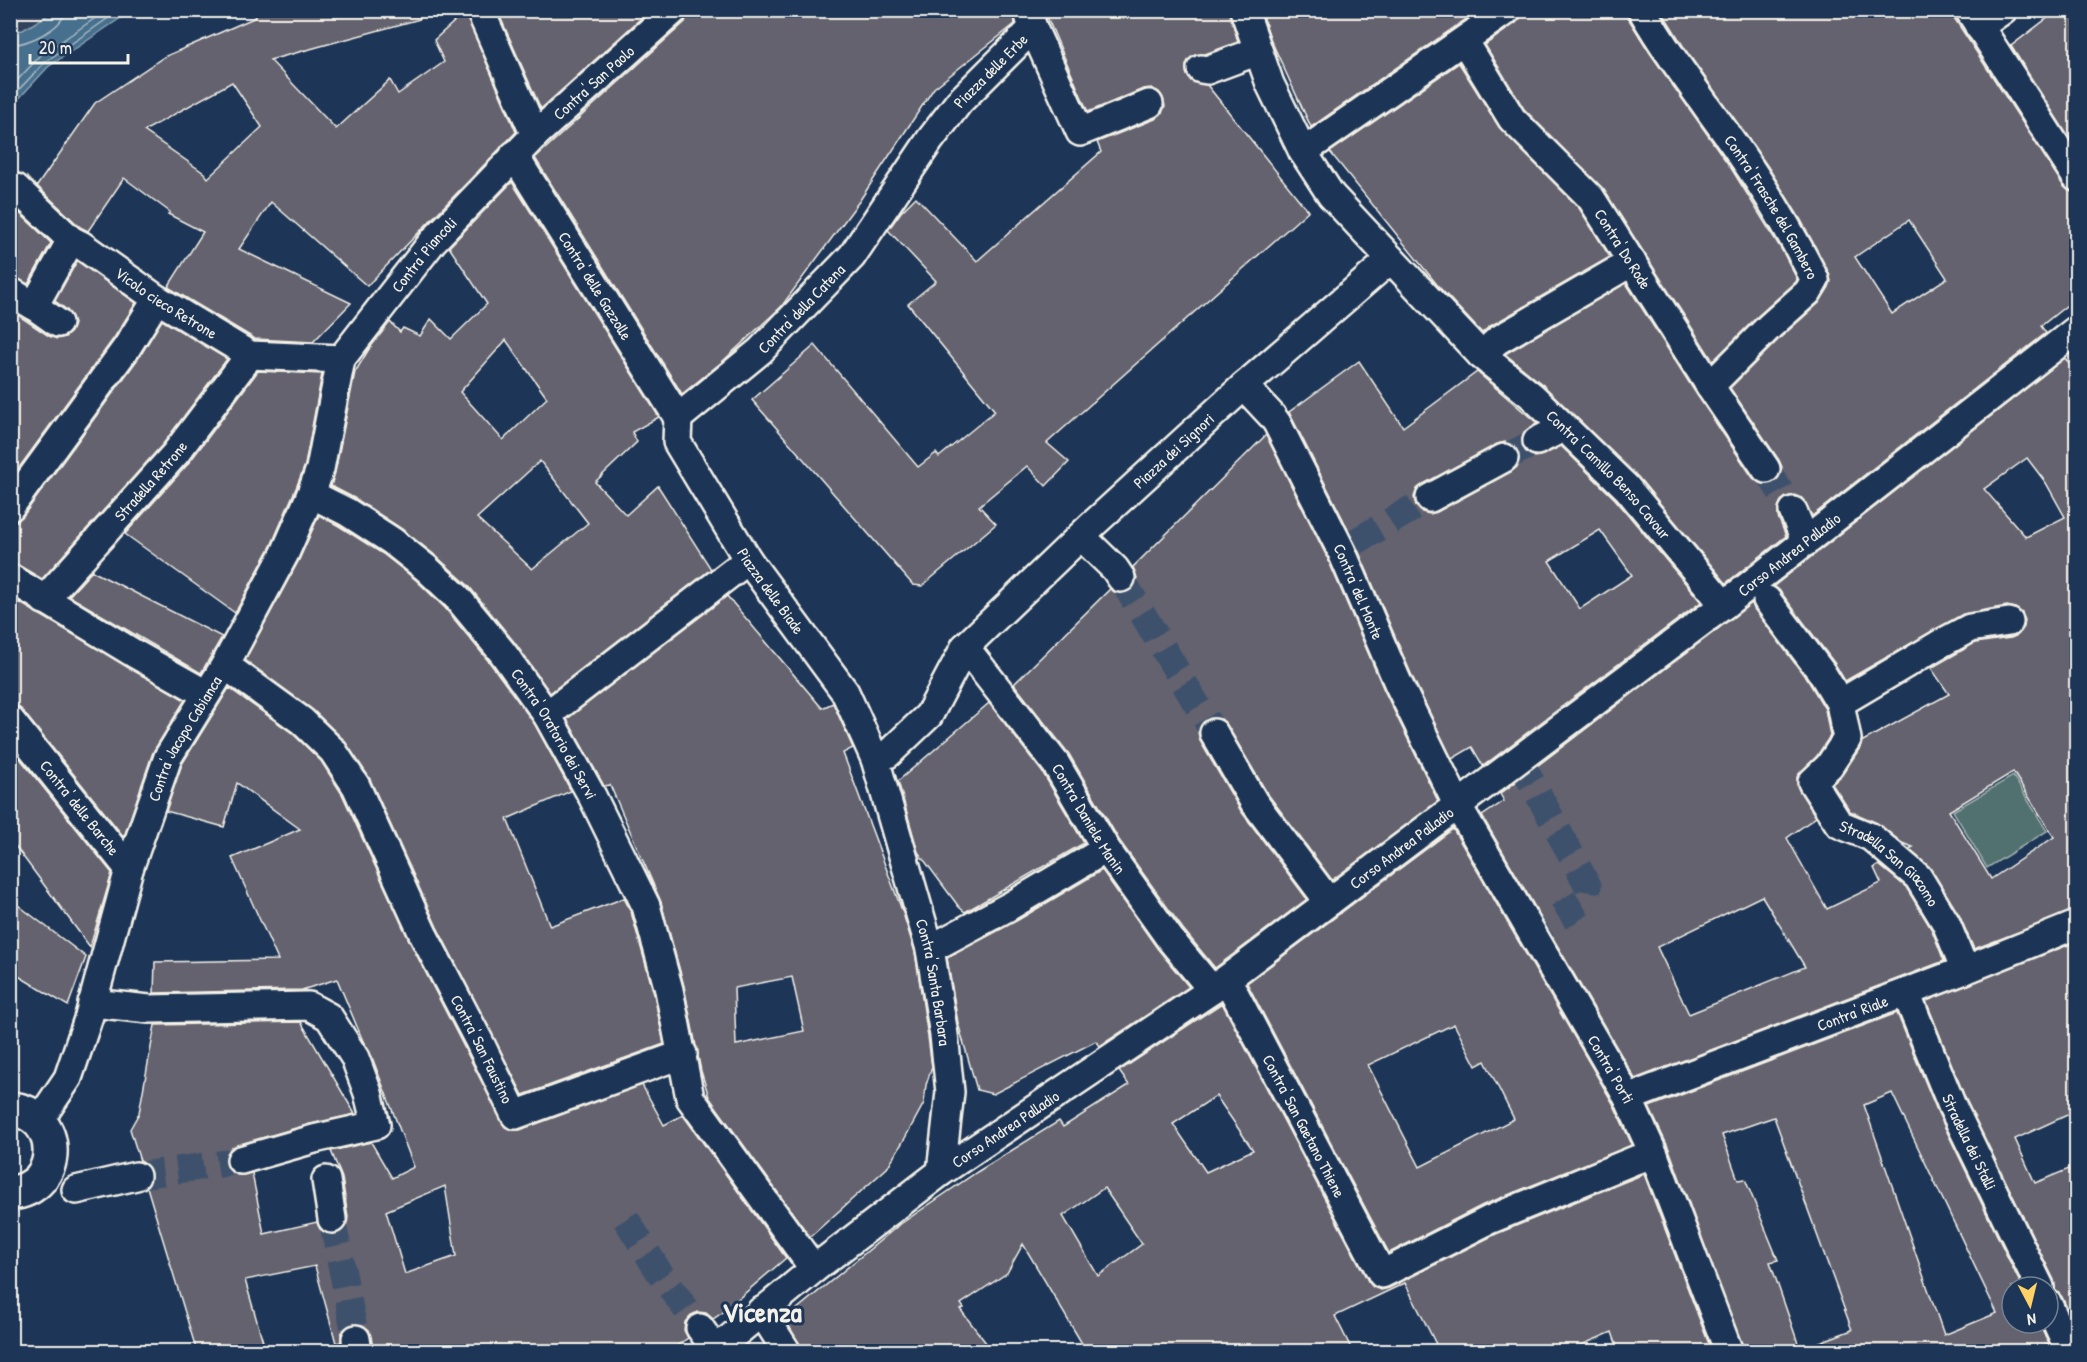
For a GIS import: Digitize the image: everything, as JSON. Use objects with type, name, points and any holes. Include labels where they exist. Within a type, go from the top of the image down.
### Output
[{"type":"street","points":[[480,10],[535,135]]},
{"type":"street","name":"Contra' San Paolo","points":[[514,155],[674,10]]},
{"type":"street","points":[[1245,10],[1270,84],[1310,148],[1331,195],[1481,355],[1498,340],[1632,262]]},
{"type":"street","points":[[1310,148],[1465,42],[1507,10]]},
{"type":"street","name":"Contra' Frasche del Gambero","points":[[1642,10],[1656,34],[1735,146],[1800,249],[1815,280],[1808,292],[1710,387]]},
{"type":"street","points":[[2003,10],[1974,19],[2076,177]]},
{"type":"street","name":"Piazza delle Erbe","points":[[902,181],[959,102],[1030,19],[1080,132],[1149,104]]},
{"type":"street","name":"Contra' Do Rode","points":[[1465,42],[1512,119],[1591,198],[1710,387],[1767,469]]},
{"type":"street","points":[[1201,69],[1207,70],[1258,51]]},
{"type":"street","name":"Contra' Piancoli","points":[[341,359],[433,241],[514,155]]},
{"type":"street","name":"Contra' delle Gazzolle","points":[[514,155],[678,418]]},
{"type":"street","name":"Contra' della Catena","points":[[678,418],[760,351],[852,256],[902,181]]},
{"type":"street","name":"Vicolo cieco Retrone","points":[[16,188],[71,240],[157,299],[250,355],[341,359]]},
{"type":"street","points":[[34,306],[71,240]]},
{"type":"street","name":"Piazza dei Signori","points":[[963,649],[1081,536],[1244,386],[1390,259]]},
{"type":"street","points":[[10,291],[58,323]]},
{"type":"street","points":[[10,507],[127,347],[157,299]]},
{"type":"street","name":"Corso Andrea Palladio","points":[[709,1343],[761,1311],[941,1172],[1220,985],[1724,605],[1760,591],[1806,542],[2076,330]]},
{"type":"street","name":"Stradella Retrone","points":[[44,600],[175,454],[250,355]]},
{"type":"street","name":"Contra' Camillo Benso Cavour","points":[[1481,355],[1532,396],[1627,488],[1724,605]]},
{"type":"street","name":"Contra' Jacopo Cabianca","points":[[25,1115],[68,1078],[129,869],[168,757],[225,665],[285,553],[311,494],[320,469],[341,359]]},
{"type":"street","name":"Contra' del Monte","points":[[1244,386],[1272,416],[1314,493],[1348,546],[1398,683],[1458,806]]},
{"type":"street","name":"Piazza delle Biade","points":[[678,418],[677,442],[748,560],[845,692],[875,759],[886,798]]},
{"type":"street","points":[[1537,441],[1563,428]]},
{"type":"street","points":[[1430,498],[1504,459]]},
{"type":"street","name":"Contra' Oratorio dei Servi","points":[[311,494],[374,529],[426,568],[457,597],[503,653],[547,715],[592,796],[646,906],[669,990],[683,1054]]},
{"type":"street","points":[[1793,511],[1806,542]]},
{"type":"street","points":[[1081,536],[1115,569],[1121,578]]},
{"type":"street","points":[[547,715],[748,560]]},
{"type":"street","points":[[10,578],[206,694]]},
{"type":"street","name":"Stradella San Giacomo","points":[[1760,591],[1822,673],[1840,703],[1846,739],[1829,766],[1812,782],[1839,824],[1871,837],[1918,877],[1946,922],[1965,970]]},
{"type":"street","points":[[1840,703],[1970,628],[2009,622]]},
{"type":"street","points":[[875,759],[888,754],[929,715],[963,649]]},
{"type":"street","name":"Contra' Daniele Manin","points":[[963,649],[1056,764],[1106,849],[1170,939],[1220,985]]},
{"type":"street","name":"Contra' San Faustino","points":[[225,665],[302,721],[333,751],[356,786],[423,934],[515,1115],[683,1054]]},
{"type":"street","name":"Contra' delle Barche","points":[[10,720],[129,869]]},
{"type":"street","points":[[1214,734],[1254,802],[1329,902]]},
{"type":"street","name":"Contra' Santa Barbara","points":[[886,798],[930,949],[944,1035],[950,1092],[941,1172]]},
{"type":"street","name":"Contra' Porti","points":[[1458,806],[1628,1098],[1654,1155],[1729,1352]]},
{"type":"street","points":[[930,949],[1010,906],[1106,849]]},
{"type":"street","name":"Contra' Riale","points":[[1628,1098],[1906,993],[2076,925]]},
{"type":"street","name":"Contra' San Gaetano Thiene","points":[[1220,985],[1382,1274],[1489,1220],[1635,1160],[1654,1155]]},
{"type":"street","name":"Stradella dei Stalli","points":[[1906,993],[1952,1106],[2034,1275]]},
{"type":"street","points":[[92,1002],[148,1009],[309,1006],[329,1017],[355,1058],[368,1093],[376,1125],[316,1147],[241,1160]]},
{"type":"street","points":[[683,1054],[690,1098],[814,1269]]},
{"type":"street","points":[[10,1193],[29,1188],[40,1179],[50,1160],[51,1146],[46,1132],[25,1115]]},
{"type":"street","points":[[76,1190],[136,1176]]},
{"type":"street","points":[[326,1180],[332,1219]]},
{"type":"street","points":[[761,1311],[787,1352]]},
{"type":"street","points":[[2060,1330],[2070,1352]]},
{"type":"shaded area","points":[[11,11],[56,11],[23,30],[11,32]]},
{"type":"green space","points":[[2013,776],[2047,831],[1987,868],[1953,811]]},
{"type":"water","points":[[56,10],[131,11],[48,67],[11,107],[11,32],[23,30]]},
{"type":"building","points":[[254,10],[419,10],[420,19],[270,60],[336,129],[390,80],[398,94],[444,62],[434,40],[465,12],[516,132],[367,286],[271,202],[239,249],[351,303],[313,342],[255,339],[168,287],[203,232],[168,214],[170,212],[124,178],[88,231],[80,227],[37,186],[95,103],[164,57],[256,17]],"holes":[[[232,82],[262,127],[208,178],[144,131]]]},
{"type":"building","points":[[497,10],[650,10],[541,109]]},
{"type":"building","points":[[689,10],[1013,10],[1015,24],[934,88],[860,200],[781,307],[722,362],[682,394],[535,158],[685,22]]},
{"type":"building","points":[[1044,10],[1229,10],[1238,42],[1205,54],[1195,55],[1189,59],[1186,66],[1187,75],[1191,81],[1207,85],[1308,211],[1047,443],[1069,462],[1046,486],[1027,466],[979,506],[996,524],[922,586],[913,585],[752,400],[815,345],[918,467],[936,453],[939,457],[995,411],[908,304],[936,281],[888,230],[916,197],[977,261],[1101,152],[1097,142],[1155,119],[1162,113],[1165,106],[1159,92],[1151,88],[1143,89],[1088,112]]},
{"type":"building","points":[[1261,10],[1479,10],[1311,127],[1270,38]]},
{"type":"building","points":[[1522,10],[1626,10],[1628,18],[1650,53],[1731,168],[1783,252],[1797,279],[1796,282],[1713,361],[1604,190],[1524,109],[1485,45],[1516,23],[1521,17]]},
{"type":"building","points":[[1661,10],[1949,10],[2063,185],[2069,191],[2076,193],[2076,298],[2041,326],[2046,333],[1812,516],[1802,498],[1794,495],[1786,497],[1778,508],[1778,517],[1786,536],[1726,583],[1638,477],[1543,385],[1505,354],[1626,283],[1753,478],[1768,485],[1775,482],[1780,475],[1782,467],[1779,460],[1730,388],[1819,303],[1831,281],[1801,220],[1768,167],[1687,52]],"holes":[[[1909,220],[1947,278],[1892,314],[1855,257]]]},
{"type":"building","points":[[2058,10],[2076,10],[2076,149],[2011,46]]},
{"type":"building","points":[[1459,63],[1499,127],[1579,208],[1610,257],[1490,326],[1482,333],[1439,287],[1330,152]]},
{"type":"building","points":[[512,182],[659,417],[632,432],[637,442],[595,482],[626,515],[658,486],[711,569],[550,693],[515,643],[468,585],[402,529],[356,499],[331,486],[355,372],[390,322],[400,332],[403,328],[420,336],[431,319],[451,339],[487,304],[449,247]],"holes":[[[506,340],[547,398],[503,440],[460,392]],[[540,461],[588,523],[532,569],[477,518]]]},
{"type":"building","points":[[10,204],[51,243],[28,284],[10,275]]},
{"type":"building","points":[[77,261],[136,303],[114,338],[10,480],[10,310],[49,336],[57,339],[65,337],[71,332],[74,324],[67,310],[55,301]]},
{"type":"building","points":[[162,320],[227,359],[163,444],[42,579],[10,562],[10,522],[17,521],[23,516],[140,356]]},
{"type":"building","points":[[2065,358],[2076,373],[2076,910],[1974,949],[1959,915],[1931,869],[1909,849],[1913,847],[1902,843],[1877,823],[1850,811],[1832,784],[1842,775],[1860,748],[1861,742],[1949,694],[1931,668],[1975,643],[2018,635],[2024,627],[2025,620],[2022,613],[2007,606],[1963,614],[1845,681],[1835,664],[1774,586]],"holes":[[[2027,458],[2046,483],[2065,517],[2026,537],[1984,489]],[[2013,772],[2054,837],[1991,879],[1949,811]]]},
{"type":"building","points":[[1359,361],[1403,427],[1477,372],[1537,423],[1524,432],[1521,439],[1528,454],[1535,457],[1561,446],[1615,499],[1701,602],[1483,766],[1472,747],[1452,759],[1412,676],[1355,543],[1289,412]],"holes":[[[1505,442],[1512,444],[1518,450],[1520,458],[1518,466],[1511,472],[1437,512],[1430,514],[1422,512],[1416,506],[1414,497],[1417,489],[1423,484],[1497,444]],[[1600,530],[1632,575],[1580,609],[1549,561]]]},
{"type":"building","points":[[258,371],[322,374],[305,465],[271,546],[235,613],[125,534],[188,464]]},
{"type":"building","points":[[1266,435],[1327,557],[1384,690],[1438,801],[1332,880],[1267,793],[1227,725],[1215,717],[1206,720],[1198,732],[1200,741],[1241,811],[1307,899],[1215,968],[1183,929],[1119,840],[1069,754],[1014,684],[1110,589],[1121,594],[1130,591],[1137,578],[1133,567]]},
{"type":"building","points":[[319,515],[383,554],[416,580],[445,608],[490,663],[534,723],[571,791],[507,819],[550,926],[624,898],[631,912],[654,994],[664,1044],[523,1095],[437,927],[369,777],[344,740],[313,710],[245,660],[299,560]]},
{"type":"building","points":[[92,571],[222,637],[201,673],[69,596]]},
{"type":"building","points":[[727,596],[822,708],[833,703],[853,748],[843,753],[903,913],[915,952],[932,1067],[926,1085],[924,1103],[887,1168],[810,1237],[709,1097],[701,1071],[684,986],[661,902],[610,785],[604,786],[567,719]],"holes":[[[792,977],[804,1031],[736,1045],[734,988]]]},
{"type":"building","points":[[10,597],[185,700],[153,752],[124,837],[22,710],[10,705]]},
{"type":"building","points":[[1752,603],[1754,609],[1809,682],[1825,709],[1830,736],[1817,756],[1797,777],[1799,790],[1816,817],[1787,838],[1827,909],[1881,883],[1874,868],[1879,865],[1906,887],[1932,930],[1944,961],[1635,1079],[1482,816],[1504,801],[1500,794]],"holes":[[[1762,896],[1805,967],[1689,1014],[1657,947]]]},
{"type":"building","points":[[229,688],[292,733],[321,761],[342,794],[409,940],[505,1127],[520,1130],[642,1085],[664,1125],[683,1115],[786,1258],[737,1300],[738,1302],[713,1319],[706,1313],[698,1312],[691,1315],[685,1322],[684,1330],[688,1338],[668,1352],[373,1352],[369,1330],[361,1324],[354,1323],[347,1326],[341,1334],[341,1342],[336,1343],[315,1266],[245,1280],[266,1352],[197,1352],[147,1187],[151,1180],[151,1172],[147,1165],[140,1161],[130,1129],[139,1113],[155,1025],[301,1022],[355,1114],[310,1124],[237,1145],[229,1150],[226,1165],[230,1171],[238,1175],[252,1173],[264,1234],[317,1222],[320,1229],[327,1234],[342,1231],[347,1224],[348,1217],[342,1178],[331,1151],[371,1142],[392,1178],[414,1167],[370,1052],[363,1041],[337,979],[302,990],[154,993],[155,962],[278,960],[232,858],[300,829],[237,783],[224,827],[166,811],[182,764]],"holes":[[[445,1186],[456,1256],[405,1274],[386,1211]]]},
{"type":"building","points":[[989,703],[1043,773],[1084,843],[965,912],[918,852],[898,781]]},
{"type":"building","points":[[10,746],[112,873],[90,947],[10,839]]},
{"type":"building","points":[[1453,829],[1614,1105],[1632,1145],[1483,1205],[1389,1253],[1247,983]],"holes":[[[1454,1024],[1476,1066],[1485,1061],[1514,1119],[1420,1167],[1368,1065]]]},
{"type":"building","points":[[1102,870],[1157,948],[1189,987],[1100,1046],[1096,1041],[993,1094],[977,1090],[958,1023],[947,958],[1018,920]]},
{"type":"building","points":[[10,899],[86,957],[68,1006],[10,971]]},
{"type":"building","points":[[2076,942],[2076,1111],[2015,1139],[2035,1183],[2076,1166],[2076,1328],[2060,1295],[2060,1275],[2052,1275],[1966,1100],[1926,1001]]},
{"type":"building","points":[[1222,1003],[1368,1281],[1373,1287],[1381,1290],[1496,1234],[1644,1174],[1712,1352],[1619,1352],[1612,1332],[1565,1352],[1440,1352],[1405,1283],[1335,1316],[1353,1352],[1087,1352],[1023,1244],[1007,1273],[961,1304],[964,1308],[960,1309],[993,1352],[804,1352],[785,1319],[899,1225],[977,1172],[1059,1121],[1063,1127],[1129,1085],[1119,1071]],"holes":[[[1216,1096],[1253,1150],[1206,1172],[1173,1124]],[[1104,1188],[1142,1244],[1098,1276],[1063,1216]]]},
{"type":"building","points":[[1897,1013],[1938,1113],[2016,1275],[2000,1275],[2000,1335],[2045,1335],[2049,1344],[2030,1352],[1802,1352],[1801,1349],[1852,1330],[1774,1117],[1722,1135],[1738,1180],[1745,1179],[1778,1260],[1770,1262],[1801,1352],[1744,1352],[1669,1149],[1649,1107]],"holes":[[[1892,1093],[1997,1313],[1944,1335],[1864,1105]]]},
{"type":"tunnel","points":[[1504,458],[1537,441]]},
{"type":"tunnel","points":[[1766,469],[1793,511]]},
{"type":"tunnel","points":[[1355,542],[1430,498]]},
{"type":"tunnel","points":[[1121,578],[1214,733]]},
{"type":"tunnel","points":[[1519,759],[1588,886],[1586,900],[1533,933]]},
{"type":"tunnel","points":[[136,1176],[234,1162]]},
{"type":"tunnel","points":[[332,1219],[356,1339]]},
{"type":"tunnel","points":[[626,1219],[659,1272],[700,1328]]},
{"type":"district","name":"Vicenza","points":[[762,1312]]}]
